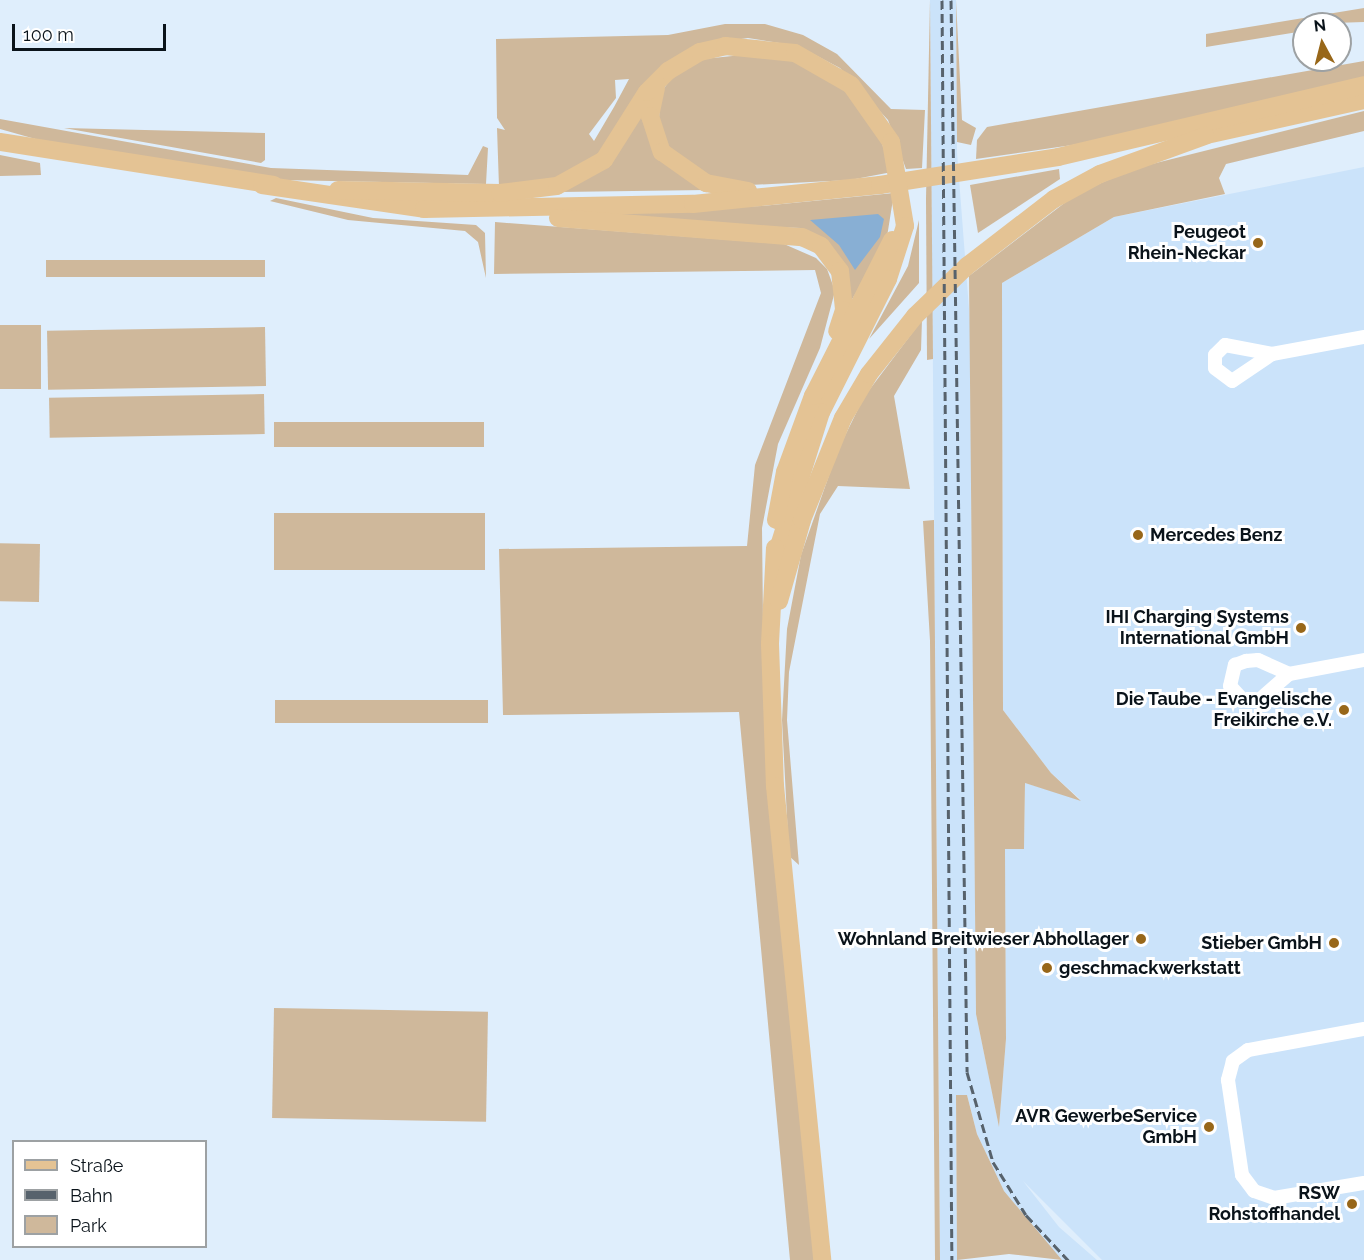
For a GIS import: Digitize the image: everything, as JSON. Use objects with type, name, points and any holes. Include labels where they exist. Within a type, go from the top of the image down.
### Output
[{"type":"main road","points":[[495,202],[557,186],[591,170],[616,146],[647,92],[682,60],[726,46],[772,47],[816,61],[851,85],[880,121],[898,168],[905,226],[896,261],[822,412],[775,559]]},
{"type":"main road","points":[[658,83],[652,131],[673,164],[706,183],[770,196]]},
{"type":"main road","points":[[1058,157],[1364,85]]},
{"type":"main road","points":[[0,142],[376,205],[751,198],[880,184],[1205,136],[1364,100]]},
{"type":"main road","points":[[770,628],[830,446],[869,374],[901,332],[947,283],[1010,232],[1100,174],[1205,136]]},
{"type":"main road","points":[[262,185],[495,202],[662,230],[802,237],[832,258],[845,288],[844,310],[825,370],[785,472],[770,628],[775,786],[822,1260]]},
{"type":"main road","points":[[825,370],[891,245],[902,194]]},
{"type":"street","points":[[1272,354],[1364,337]]},
{"type":"street","points":[[1289,674],[1364,660]]},
{"type":"street","points":[[1364,1029],[1248,1050],[1233,1061],[1228,1080],[1242,1175],[1254,1191],[1274,1198],[1364,1183]]},
{"type":"shaded area","points":[[930,0],[956,0],[957,152],[970,322],[976,1014],[999,1126],[1006,1039],[1005,849],[1024,848],[1025,783],[1080,799],[1051,773],[1003,710],[1002,283],[1114,217],[1364,167],[1364,1260],[1102,1260],[1023,1181],[1059,1227],[1097,1260],[1062,1260],[1004,1191],[977,1134],[967,1095],[956,1095],[957,1260],[940,1260]]},
{"type":"shaded area","points":[[878,214],[884,219],[880,237],[855,270],[839,245],[810,220]]},
{"type":"green space","points":[[930,0],[933,359],[927,360],[926,199]]},
{"type":"green space","points":[[956,0],[962,120],[976,128],[971,145],[957,142]]},
{"type":"green space","points":[[1364,8],[1364,22],[1352,22],[1352,12],[1340,12]]},
{"type":"green space","points":[[1292,20],[1292,33],[1206,47],[1206,34]]},
{"type":"green space","points":[[725,24],[765,24],[803,35],[837,54],[891,109],[925,110],[922,168],[906,169],[888,120],[840,68],[798,46],[748,38],[698,45],[600,156],[557,181],[499,187],[497,128],[505,130],[497,118],[496,39],[668,35]],"holes":[[[629,79],[594,141],[589,134],[616,98],[615,80]]]},
{"type":"green space","points":[[770,52],[815,68],[855,99],[881,141],[892,172],[850,180],[750,185],[709,177],[677,159],[658,130],[661,92],[675,74],[703,59]]},
{"type":"green space","points":[[1364,61],[1364,79],[1079,144],[976,159],[977,140],[987,127],[1301,72],[1352,72],[1352,63]]},
{"type":"green space","points":[[644,106],[646,130],[706,190],[560,192],[584,180]]},
{"type":"green space","points":[[1364,111],[1364,131],[1226,164],[1219,178],[1225,194],[1114,217],[1002,283],[1003,710],[1051,773],[1081,801],[1025,783],[1024,849],[1005,849],[1006,1039],[999,1127],[976,1014],[969,276],[1075,195],[1132,169]]},
{"type":"green space","points":[[0,119],[271,168],[468,175],[483,146],[488,148],[486,184],[280,180],[39,140],[0,129]]},
{"type":"green space","points":[[64,128],[265,133],[265,160],[261,163]]},
{"type":"green space","points":[[0,155],[40,163],[41,175],[0,176]]},
{"type":"green space","points":[[1059,169],[1060,179],[978,233],[970,185]]},
{"type":"green space","points":[[894,193],[886,243],[848,306],[821,238],[801,228],[699,225],[576,212],[762,206]]},
{"type":"green space","points":[[276,198],[373,218],[476,225],[485,233],[486,278],[478,242],[465,231],[348,220],[270,201]]},
{"type":"green space","points":[[919,220],[919,283],[869,339],[908,266]]},
{"type":"green space","points":[[495,222],[784,244],[816,258],[827,269],[835,291],[820,348],[778,444],[762,528],[764,713],[814,1260],[790,1260],[739,712],[503,715],[499,549],[747,546],[755,465],[821,293],[815,270],[494,274]]},
{"type":"green space","points":[[46,260],[265,260],[265,277],[46,277]]},
{"type":"green space","points":[[922,320],[921,350],[894,396],[910,489],[838,486],[820,514],[789,672],[787,720],[799,865],[789,856],[782,720],[787,629],[801,555],[838,450],[864,397]]},
{"type":"green space","points":[[0,325],[41,325],[41,389],[0,389]]},
{"type":"green space","points":[[265,327],[266,386],[48,390],[47,331]]},
{"type":"green space","points":[[264,394],[265,434],[50,438],[49,398]]},
{"type":"green space","points":[[274,422],[484,422],[484,447],[274,447]]},
{"type":"green space","points":[[274,513],[485,513],[485,570],[274,570]]},
{"type":"green space","points":[[934,520],[940,1260],[935,1260],[930,641],[923,521]]},
{"type":"green space","points":[[0,543],[40,544],[39,602],[0,601]]},
{"type":"green space","points":[[275,700],[488,700],[488,723],[275,723]]},
{"type":"green space","points":[[274,1008],[488,1012],[486,1122],[272,1118]]},
{"type":"green space","points":[[956,1095],[967,1095],[977,1134],[1004,1191],[1062,1260],[1009,1254],[957,1260]]},
{"type":"railway","points":[[942,0],[952,1260]]},
{"type":"railway","points":[[951,0],[967,1072],[993,1162],[1026,1215],[1068,1260]]},
{"type":"place","name":"Peugeot Rhein-Neckar","points":[[1258,243]]},
{"type":"place","name":"Mercedes Benz","points":[[1138,535]]},
{"type":"place","name":"IHI Charging Systems International GmbH","points":[[1301,628]]},
{"type":"place","name":"Die Taube - Evangelische Freikirche e.V.","points":[[1344,710]]},
{"type":"place","name":"Wohnland Breitwieser Abhollager","points":[[1141,939]]},
{"type":"place","name":"Stieber GmbH","points":[[1334,943]]},
{"type":"place","name":"geschmackwerkstatt","points":[[1047,968]]},
{"type":"place","name":"AVR GewerbeService GmbH","points":[[1209,1127]]},
{"type":"place","name":"RSW Rohstoffhandel","points":[[1352,1204]]}]
